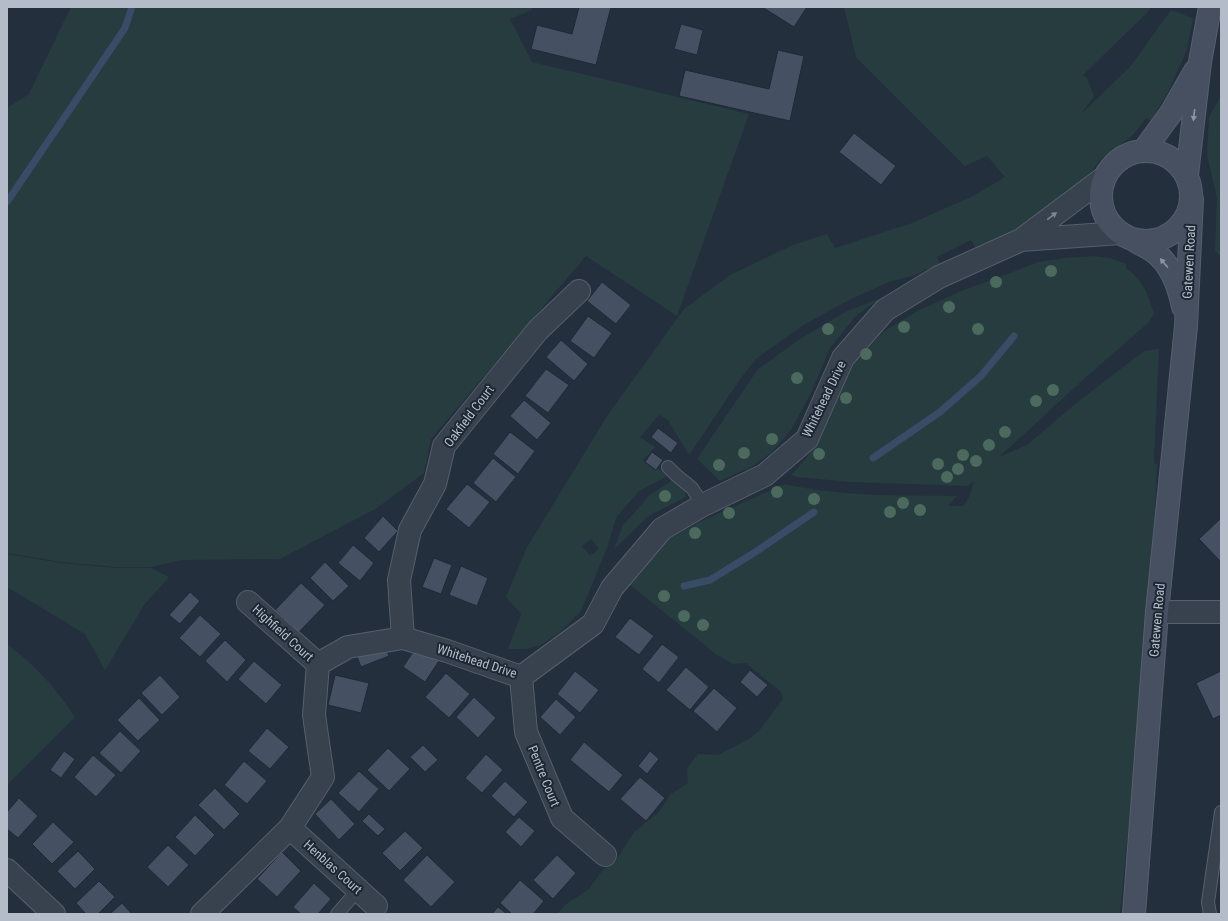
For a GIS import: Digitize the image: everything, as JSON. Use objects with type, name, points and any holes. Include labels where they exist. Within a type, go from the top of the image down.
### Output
[{"type":"main road","name":"Gatewen Road","points":[[1187,175],[1200,62],[1210,7]]},
{"type":"main road","name":"Gatewen Road","points":[[1144,150],[1171,113],[1200,62]]},
{"type":"main road","name":"Gatewen Road","points":[[1134,914],[1157,612],[1186,326],[1192,199],[1191,186],[1187,175],[1179,164],[1169,156],[1144,150],[1132,153],[1121,158],[1111,167],[1105,177],[1101,192],[1102,208],[1109,222],[1127,236],[1154,252],[1168,267],[1181,296],[1186,326]]},
{"type":"main road","name":"Gatewen Road","points":[[1127,236],[1147,242],[1161,239],[1173,233],[1182,224],[1189,212],[1192,199]]},
{"type":"street","name":"Whitehead Drive","points":[[318,664],[348,647],[403,638],[447,651],[521,677],[593,624],[612,588],[662,529],[703,505],[765,475],[806,439],[843,358],[885,310],[939,277],[1021,240],[1105,177]]},
{"type":"street","name":"Whitehead Drive","points":[[1021,240],[1127,236]]},
{"type":"street","name":"Oakfield Court","points":[[403,638],[399,580],[410,530],[435,484],[444,446],[538,330],[579,291]]},
{"type":"street","name":"Highfield Court","points":[[248,602],[318,664]]},
{"type":"street","points":[[1157,612],[1221,612]]},
{"type":"street","points":[[202,914],[290,828],[323,777],[314,715],[318,664]]},
{"type":"street","name":"Pentre Court","points":[[521,677],[526,732],[562,818],[606,855]]},
{"type":"street","name":"Henblas Court","points":[[290,828],[376,906]]},
{"type":"street","points":[[7,870],[54,914]]},
{"type":"lane","points":[[668,467],[692,488],[703,505]]},
{"type":"lane","points":[[1210,914],[1208,902],[1221,812]]},
{"type":"lane","points":[[337,914],[358,890]]},
{"type":"green space","points":[[71,7],[532,7],[532,10],[510,19],[532,62],[749,114],[677,316],[586,256],[431,439],[424,473],[377,508],[280,559],[182,560],[150,567],[116,567],[61,562],[7,553],[7,108],[29,94]]},
{"type":"green space","points":[[844,7],[1151,7],[1148,12],[1083,75],[1087,78],[1094,96],[1081,114],[1130,67],[1171,10],[1193,18],[1187,50],[1169,90],[1151,121],[1146,118],[1133,135],[1099,161],[1087,178],[1020,231],[976,249],[971,240],[937,257],[940,264],[912,276],[889,282],[849,300],[805,324],[757,358],[741,378],[690,454],[687,452],[668,420],[659,415],[640,437],[655,447],[643,461],[656,470],[657,468],[668,476],[639,491],[616,518],[607,548],[581,611],[560,632],[541,645],[526,649],[508,649],[521,614],[506,597],[526,549],[607,416],[684,309],[730,275],[793,245],[827,234],[835,248],[912,223],[973,196],[1005,177],[987,156],[965,166],[856,57]],"holes":[[[591,539],[599,549],[590,556],[582,546]]]},
{"type":"green space","points":[[1221,96],[1221,256],[1215,251],[1217,198],[1207,155],[1209,117]]},
{"type":"green space","points":[[1092,256],[1110,258],[1126,264],[1126,268],[1137,278],[1144,288],[1154,314],[1148,323],[999,457],[1027,445],[1075,404],[1144,351],[1159,349],[1154,462],[1157,465],[1155,509],[1132,791],[1120,914],[557,914],[565,905],[589,889],[602,871],[616,860],[634,832],[658,813],[671,794],[688,783],[687,768],[698,754],[718,755],[749,739],[759,731],[783,699],[781,692],[746,663],[733,664],[717,655],[629,584],[667,540],[699,522],[785,484],[849,493],[957,496],[948,506],[963,506],[969,497],[974,481],[968,486],[851,482],[797,477],[791,475],[816,446],[840,388],[854,364],[883,332],[917,311],[959,292],[1039,262]]},
{"type":"green space","points":[[881,298],[857,315],[830,348],[811,393],[791,430],[772,452],[751,467],[720,481],[697,459],[758,369],[800,339],[847,311]]},
{"type":"green space","points":[[674,479],[685,489],[686,497],[650,515],[614,549],[623,525],[650,495]]},
{"type":"green space","points":[[7,554],[61,563],[116,568],[151,568],[169,577],[144,605],[105,670],[85,634],[7,587]]},
{"type":"green space","points":[[7,644],[44,678],[61,697],[75,717],[7,785]]},
{"type":"building","points":[[579,7],[611,7],[596,65],[531,49],[537,25],[572,34]]},
{"type":"building","points":[[762,7],[807,7],[794,27]]},
{"type":"building","points":[[681,24],[703,30],[697,55],[674,49]]},
{"type":"building","points":[[778,50],[804,56],[790,121],[679,96],[685,70],[769,89]]},
{"type":"building","points":[[854,133],[896,166],[881,185],[839,152]]},
{"type":"building","points":[[602,282],[631,305],[616,324],[587,301]]},
{"type":"building","points":[[588,316],[612,333],[594,358],[570,341]]},
{"type":"building","points":[[561,340],[588,364],[574,381],[546,357]]},
{"type":"building","points":[[546,369],[569,385],[548,413],[525,396]]},
{"type":"building","points":[[524,400],[551,423],[537,440],[510,416]]},
{"type":"building","points":[[658,428],[678,443],[671,453],[651,437]]},
{"type":"building","points":[[510,432],[535,451],[518,474],[493,454]]},
{"type":"building","points":[[652,452],[663,460],[656,470],[645,462]]},
{"type":"building","points":[[493,458],[516,477],[496,502],[473,483]]},
{"type":"building","points":[[467,484],[490,502],[469,528],[446,509]]},
{"type":"building","points":[[383,516],[398,531],[379,552],[364,538]]},
{"type":"building","points":[[1221,518],[1221,562],[1199,539]]},
{"type":"building","points":[[353,545],[374,563],[360,581],[338,563]]},
{"type":"building","points":[[434,558],[452,565],[441,594],[422,587]]},
{"type":"building","points":[[325,562],[349,586],[333,601],[310,578]]},
{"type":"building","points":[[461,566],[488,578],[477,606],[449,595]]},
{"type":"building","points":[[301,583],[325,605],[299,632],[275,610]]},
{"type":"building","points":[[190,592],[200,601],[180,624],[169,615]]},
{"type":"building","points":[[200,615],[221,634],[200,657],[179,638]]},
{"type":"building","points":[[630,618],[654,636],[639,655],[615,637]]},
{"type":"building","points":[[225,640],[246,660],[227,682],[205,661]]},
{"type":"building","points":[[384,643],[389,656],[361,667],[356,654]]},
{"type":"building","points":[[419,643],[441,658],[425,682],[403,667]]},
{"type":"building","points":[[662,644],[679,657],[659,683],[642,669]]},
{"type":"building","points":[[254,661],[282,685],[266,704],[238,679]]},
{"type":"building","points":[[686,667],[709,687],[690,710],[666,690]]},
{"type":"building","points":[[750,670],[768,685],[757,697],[740,682]]},
{"type":"building","points":[[575,671],[599,690],[580,713],[557,694]]},
{"type":"building","points":[[1221,671],[1221,715],[1213,719],[1196,683]]},
{"type":"building","points":[[446,673],[470,694],[449,718],[425,697]]},
{"type":"building","points":[[160,675],[180,697],[162,715],[141,693]]},
{"type":"building","points":[[335,675],[369,683],[361,713],[328,705]]},
{"type":"building","points":[[714,688],[737,708],[717,732],[693,711]]},
{"type":"building","points":[[474,697],[496,718],[478,738],[456,717]]},
{"type":"building","points":[[139,698],[160,720],[138,741],[117,720]]},
{"type":"building","points":[[556,699],[576,717],[560,735],[540,717]]},
{"type":"building","points":[[267,728],[289,747],[270,769],[248,751]]},
{"type":"building","points":[[120,731],[141,751],[121,773],[99,753]]},
{"type":"building","points":[[584,742],[623,775],[609,792],[570,760]]},
{"type":"building","points":[[423,745],[438,760],[425,772],[410,757]]},
{"type":"building","points":[[388,748],[410,769],[389,791],[367,770]]},
{"type":"building","points":[[64,751],[75,759],[61,778],[50,770]]},
{"type":"building","points":[[650,751],[659,759],[647,774],[638,766]]},
{"type":"building","points":[[486,754],[503,770],[482,793],[465,778]]},
{"type":"building","points":[[93,755],[116,775],[96,797],[74,777]]},
{"type":"building","points":[[244,761],[267,781],[247,804],[224,785]]},
{"type":"building","points":[[359,771],[379,789],[359,812],[338,793]]},
{"type":"building","points":[[640,777],[665,798],[646,821],[620,799]]},
{"type":"building","points":[[505,781],[528,802],[514,817],[491,796]]},
{"type":"building","points":[[215,788],[240,814],[224,830],[198,805]]},
{"type":"building","points":[[19,798],[38,816],[18,838],[7,829],[7,812]]},
{"type":"building","points":[[331,799],[355,824],[339,840],[315,814]]},
{"type":"building","points":[[369,814],[385,829],[378,836],[362,821]]},
{"type":"building","points":[[195,815],[215,835],[195,856],[175,837]]},
{"type":"building","points":[[519,817],[535,831],[521,847],[505,832]]},
{"type":"building","points":[[53,822],[74,842],[52,864],[32,844]]},
{"type":"building","points":[[405,831],[423,848],[400,871],[382,853]]},
{"type":"building","points":[[168,845],[189,865],[168,887],[147,867]]},
{"type":"building","points":[[78,851],[95,869],[75,889],[57,871]]},
{"type":"building","points":[[282,852],[301,871],[277,897],[257,879]]},
{"type":"building","points":[[427,855],[455,882],[431,907],[403,880]]},
{"type":"building","points":[[557,855],[576,873],[553,899],[533,880]]},
{"type":"building","points":[[520,880],[544,901],[533,914],[512,914],[500,903]]},
{"type":"building","points":[[99,881],[115,897],[98,914],[86,914],[76,903]]},
{"type":"building","points":[[314,883],[331,899],[318,914],[301,914],[293,907]]},
{"type":"building","points":[[122,903],[132,914],[110,914]]},
{"type":"building","points":[[498,907],[507,914],[492,914]]},
{"type":"waterway","points":[[7,202],[125,28],[132,7]]},
{"type":"waterway","points":[[873,458],[940,412],[981,376],[1014,336]]},
{"type":"waterway","points":[[684,586],[710,580],[757,551],[814,512]]}]
